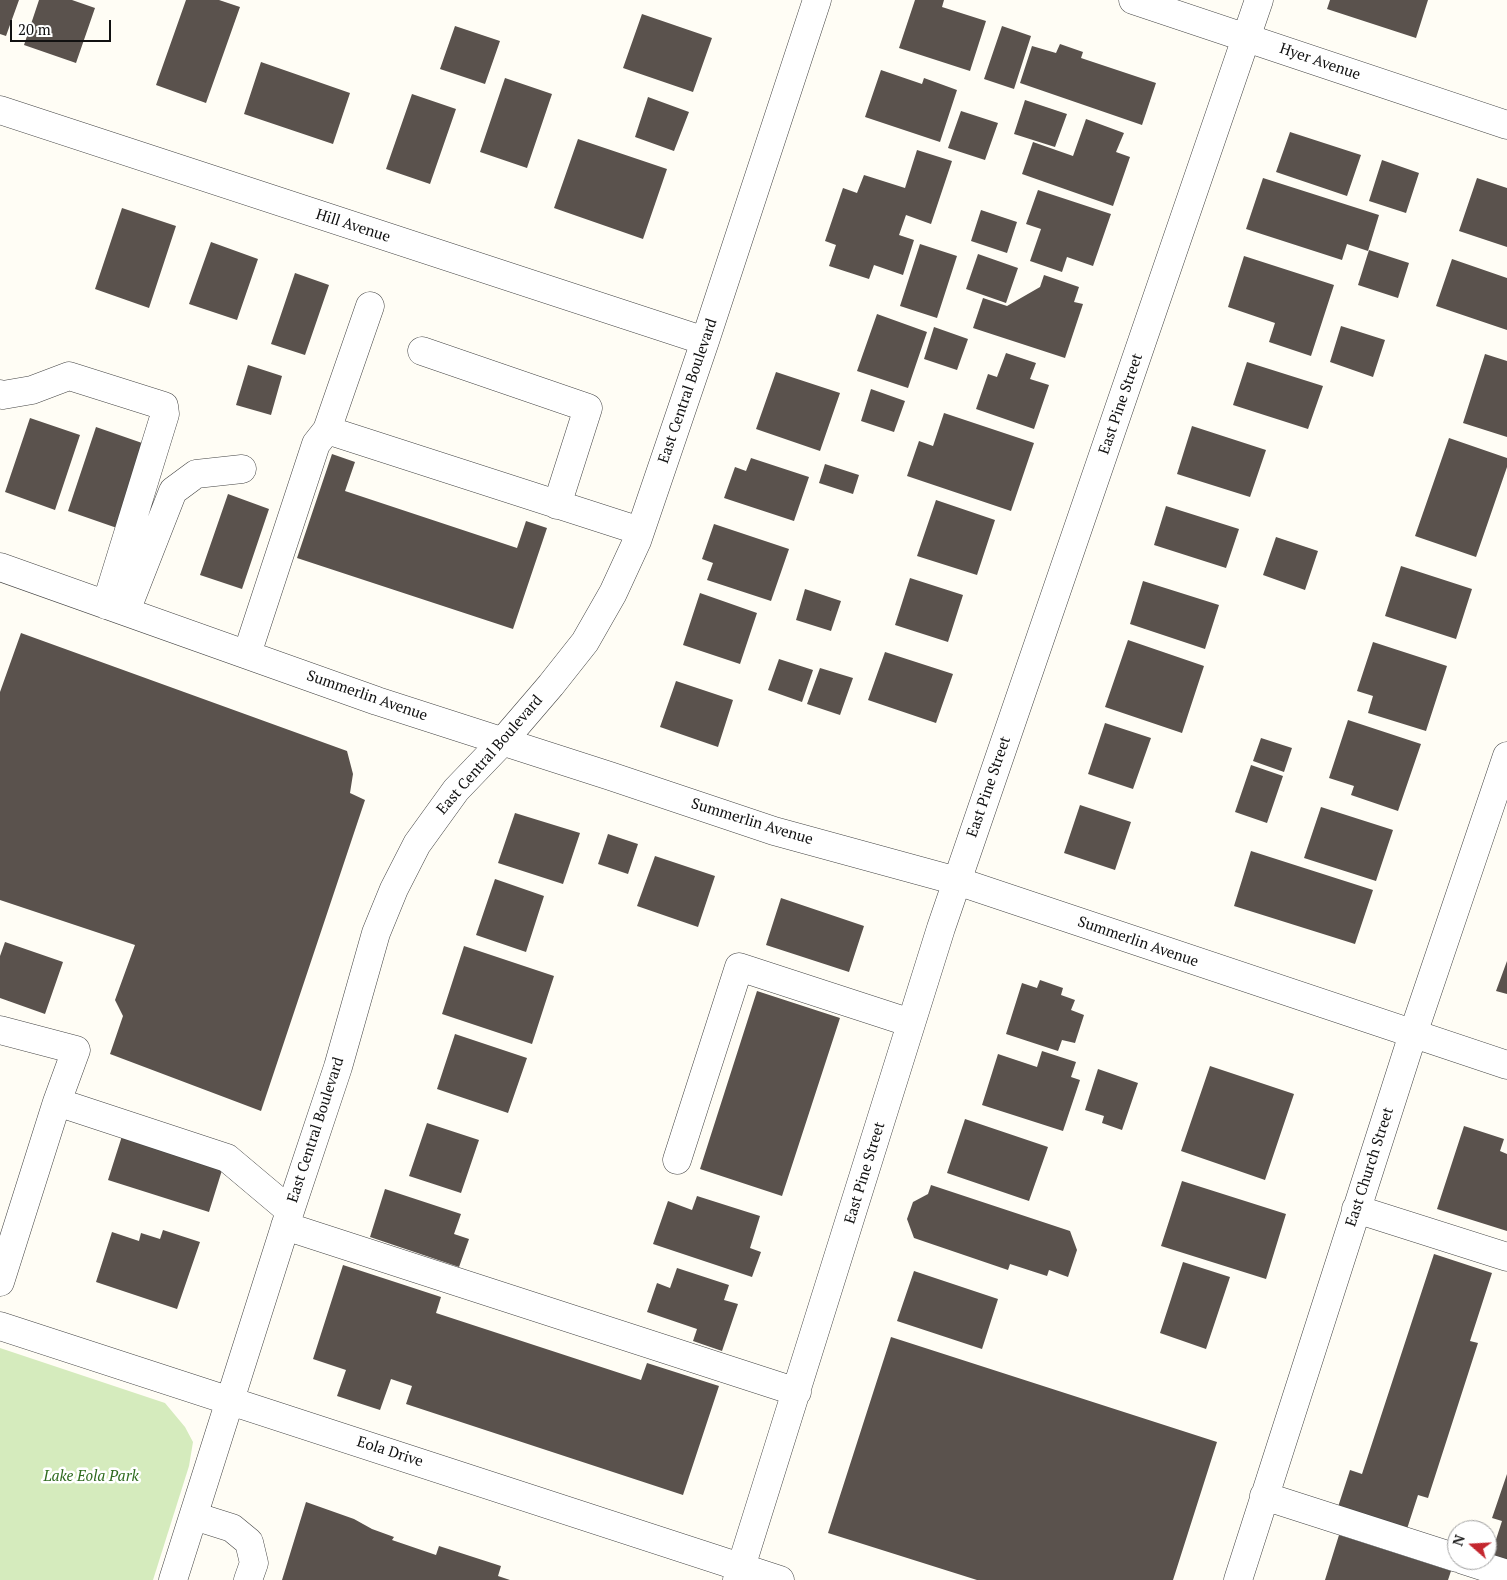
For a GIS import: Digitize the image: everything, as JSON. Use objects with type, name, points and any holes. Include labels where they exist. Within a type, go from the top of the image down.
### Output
[{"type":"street","name":"East Central Boulevard","points":[[173,1580],[287,1219],[338,1067],[376,933],[394,889],[417,844],[456,790],[503,741],[585,642],[613,593],[640,532],[706,341],[818,0]]},
{"type":"street","name":"Hyer Avenue","points":[[1133,0],[1507,125]]},
{"type":"street","name":"East Pine Street","points":[[739,1574],[957,881],[1259,0]]},
{"type":"street","name":"Hill Avenue","points":[[0,110],[706,341]]},
{"type":"street","points":[[247,654],[316,444],[327,430],[370,306]]},
{"type":"street","points":[[422,351],[588,408],[557,505]]},
{"type":"street","points":[[1,399],[69,376],[164,406],[165,414],[116,608]]},
{"type":"street","points":[[327,430],[640,532]]},
{"type":"street","points":[[116,608],[173,491],[196,474],[242,469]]},
{"type":"street","name":"Summerlin Avenue","points":[[0,567],[377,701],[774,831],[957,881],[1507,1065]]},
{"type":"street","name":"East Church Street","points":[[1238,1580],[1413,1034],[1507,756]]},
{"type":"street","points":[[676,1160],[739,967],[911,1024]]},
{"type":"street","points":[[0,1030],[76,1050],[57,1102],[0,1282]]},
{"type":"street","points":[[57,1102],[227,1158],[287,1219],[692,1358],[797,1392]]},
{"type":"street","points":[[1356,1209],[1507,1257]]},
{"type":"street","name":"Eola Drive","points":[[0,1326],[231,1401],[739,1574],[780,1580]]},
{"type":"street","points":[[1264,1496],[1447,1555]]},
{"type":"street","points":[[194,1516],[232,1528],[249,1542],[254,1563],[248,1580]]},
{"type":"street","points":[[1494,1570],[1507,1574]]},
{"type":"green space","name":"Lake Eola Park","points":[[0,1348],[165,1403],[185,1427],[193,1442],[189,1466],[153,1580],[0,1580]]},
{"type":"building","points":[[0,0],[19,0],[6,36],[0,34]]},
{"type":"building","points":[[39,0],[72,0],[95,8],[76,63],[24,45]]},
{"type":"building","points":[[186,0],[219,0],[240,7],[206,103],[156,85]]},
{"type":"building","points":[[915,0],[944,0],[942,7],[986,21],[970,71],[899,48]]},
{"type":"building","points":[[1330,0],[1428,0],[1416,38],[1327,9]]},
{"type":"building","points":[[642,14],[712,38],[693,92],[623,68]]},
{"type":"building","points":[[455,26],[500,41],[485,84],[440,69]]},
{"type":"building","points":[[1002,26],[1031,36],[1014,89],[984,79]]},
{"type":"building","points":[[1060,44],[1083,52],[1081,58],[1156,83],[1142,125],[1020,83],[1032,46],[1056,53]]},
{"type":"building","points":[[261,62],[350,93],[333,144],[244,114]]},
{"type":"building","points":[[881,70],[922,84],[924,78],[957,90],[940,142],[865,117]]},
{"type":"building","points":[[505,78],[552,94],[527,168],[480,152]]},
{"type":"building","points":[[412,94],[456,109],[430,184],[386,169]]},
{"type":"building","points":[[648,97],[689,112],[674,151],[635,137]]},
{"type":"building","points":[[1025,100],[1067,114],[1055,147],[1014,134]]},
{"type":"building","points":[[961,111],[998,123],[985,160],[948,148]]},
{"type":"building","points":[[1086,119],[1124,133],[1116,152],[1130,157],[1113,206],[1022,174],[1033,142],[1073,156]]},
{"type":"building","points":[[1290,132],[1361,155],[1347,196],[1276,172]]},
{"type":"building","points":[[578,139],[667,169],[643,239],[554,208]]},
{"type":"building","points":[[917,150],[952,161],[931,224],[906,215],[899,235],[914,240],[903,275],[874,265],[869,279],[829,266],[836,245],[825,241],[843,188],[857,193],[864,175],[905,188]]},
{"type":"building","points":[[1382,160],[1419,173],[1406,213],[1369,201]]},
{"type":"building","points":[[1263,178],[1379,215],[1368,251],[1347,244],[1342,260],[1246,229]]},
{"type":"building","points":[[1477,178],[1507,188],[1507,247],[1459,231]]},
{"type":"building","points":[[1038,190],[1111,214],[1093,266],[1067,257],[1062,272],[1030,261],[1041,229],[1026,224]]},
{"type":"building","points":[[122,208],[176,226],[149,308],[95,289]]},
{"type":"building","points":[[981,210],[1017,222],[1007,253],[971,241]]},
{"type":"building","points":[[211,242],[258,259],[237,320],[189,304]]},
{"type":"building","points":[[920,244],[957,256],[937,318],[900,306]]},
{"type":"building","points":[[1369,250],[1409,263],[1398,298],[1358,285]]},
{"type":"building","points":[[978,254],[1018,268],[1006,303],[966,289]]},
{"type":"building","points":[[1244,256],[1334,285],[1311,356],[1269,342],[1275,323],[1228,307]]},
{"type":"building","points":[[1452,259],[1507,278],[1507,330],[1436,306]]},
{"type":"building","points":[[295,273],[329,285],[305,355],[271,344]]},
{"type":"building","points":[[1044,275],[1079,287],[1074,302],[1083,304],[1065,358],[973,328],[983,298],[1007,306],[1040,287]]},
{"type":"building","points":[[877,314],[927,332],[908,388],[857,371]]},
{"type":"building","points":[[1341,326],[1385,340],[1373,377],[1330,362]]},
{"type":"building","points":[[934,327],[968,339],[957,370],[924,359]]},
{"type":"building","points":[[1006,353],[1036,363],[1030,379],[1049,385],[1034,429],[976,409],[988,374],[997,377]]},
{"type":"building","points":[[1485,354],[1507,361],[1507,437],[1463,423]]},
{"type":"building","points":[[1247,362],[1323,386],[1308,429],[1233,405]]},
{"type":"building","points":[[248,365],[282,376],[271,415],[236,405]]},
{"type":"building","points":[[776,372],[840,393],[820,451],[756,429]]},
{"type":"building","points":[[871,389],[905,401],[894,432],[861,421]]},
{"type":"building","points":[[944,413],[1034,443],[1011,511],[907,476],[919,441],[933,446]]},
{"type":"building","points":[[30,418],[80,435],[55,510],[5,492]]},
{"type":"building","points":[[1192,426],[1266,450],[1250,497],[1177,474]]},
{"type":"building","points":[[96,427],[145,444],[117,528],[68,511]]},
{"type":"building","points":[[1449,438],[1507,458],[1507,467],[1476,557],[1415,536]]},
{"type":"building","points":[[332,454],[355,462],[345,491],[517,548],[526,521],[547,528],[513,629],[297,558]]},
{"type":"building","points":[[751,458],[809,477],[794,521],[724,498],[735,467],[746,471]]},
{"type":"building","points":[[825,464],[859,475],[853,494],[819,483]]},
{"type":"building","points":[[228,494],[269,509],[242,589],[200,575]]},
{"type":"building","points":[[936,500],[995,520],[977,575],[917,556]]},
{"type":"building","points":[[1166,506],[1239,529],[1226,568],[1154,545]]},
{"type":"building","points":[[714,524],[789,549],[771,601],[707,580],[713,563],[702,559]]},
{"type":"building","points":[[1276,537],[1318,551],[1305,590],[1263,575]]},
{"type":"building","points":[[1401,566],[1472,589],[1456,639],[1385,616]]},
{"type":"building","points":[[910,578],[963,595],[948,642],[895,625]]},
{"type":"building","points":[[1143,581],[1219,605],[1205,649],[1130,624]]},
{"type":"building","points":[[805,589],[841,601],[831,631],[796,620]]},
{"type":"building","points":[[700,593],[757,613],[740,664],[683,645]]},
{"type":"building","points":[[21,633],[347,751],[353,774],[350,793],[365,800],[261,1111],[110,1054],[123,1016],[115,1000],[135,945],[0,900],[0,692]]},
{"type":"building","points":[[1128,640],[1204,666],[1182,733],[1105,707]]},
{"type":"building","points":[[1373,642],[1447,666],[1426,731],[1368,713],[1373,696],[1357,691]]},
{"type":"building","points":[[885,652],[953,674],[936,723],[868,700]]},
{"type":"building","points":[[779,659],[813,670],[802,702],[768,690]]},
{"type":"building","points":[[820,668],[853,678],[840,715],[807,704]]},
{"type":"building","points":[[676,681],[733,700],[718,747],[660,727]]},
{"type":"building","points":[[1348,720],[1421,744],[1398,811],[1351,795],[1354,786],[1329,778]]},
{"type":"building","points":[[1105,723],[1151,738],[1133,789],[1088,774]]},
{"type":"building","points":[[1261,738],[1292,748],[1284,772],[1253,761]]},
{"type":"building","points":[[1251,765],[1283,776],[1267,823],[1235,812]]},
{"type":"building","points":[[1080,805],[1131,822],[1115,870],[1064,853]]},
{"type":"building","points":[[1321,807],[1393,830],[1376,881],[1304,858]]},
{"type":"building","points":[[515,813],[580,833],[563,884],[498,863]]},
{"type":"building","points":[[608,834],[638,844],[628,874],[598,864]]},
{"type":"building","points":[[1251,851],[1373,890],[1355,944],[1234,906]]},
{"type":"building","points":[[655,856],[715,876],[698,927],[637,906]]},
{"type":"building","points":[[495,879],[544,896],[526,952],[476,935]]},
{"type":"building","points":[[781,898],[864,926],[849,972],[766,945]]},
{"type":"building","points":[[5,942],[63,962],[45,1014],[0,998],[0,956]]},
{"type":"building","points":[[464,946],[554,976],[532,1044],[442,1014]]},
{"type":"building","points":[[1507,961],[1507,994],[1496,991]]},
{"type":"building","points":[[1040,980],[1063,988],[1061,995],[1075,1000],[1071,1010],[1084,1015],[1075,1043],[1062,1040],[1058,1051],[1006,1034],[1022,983],[1037,988]]},
{"type":"building","points":[[757,991],[840,1018],[782,1196],[700,1169]]},
{"type":"building","points":[[455,1034],[527,1058],[508,1113],[437,1089]]},
{"type":"building","points":[[1042,1051],[1076,1062],[1071,1077],[1080,1080],[1063,1131],[982,1105],[998,1054],[1037,1067]]},
{"type":"building","points":[[1210,1066],[1294,1094],[1265,1180],[1181,1151]]},
{"type":"building","points":[[1098,1069],[1138,1083],[1122,1130],[1102,1123],[1104,1116],[1085,1110]]},
{"type":"building","points":[[965,1119],[1048,1147],[1029,1201],[947,1173]]},
{"type":"building","points":[[427,1123],[479,1140],[461,1193],[409,1176]]},
{"type":"building","points":[[1464,1126],[1504,1139],[1500,1151],[1507,1154],[1507,1231],[1437,1209]]},
{"type":"building","points":[[122,1136],[223,1167],[209,1212],[108,1180]]},
{"type":"building","points":[[1182,1181],[1286,1214],[1266,1279],[1161,1246]]},
{"type":"building","points":[[931,1185],[1070,1231],[1077,1250],[1068,1277],[1049,1270],[1047,1276],[1010,1264],[1008,1270],[914,1238],[907,1219],[913,1202],[928,1194]]},
{"type":"building","points":[[385,1189],[461,1214],[454,1234],[469,1239],[459,1267],[370,1237]]},
{"type":"building","points":[[697,1196],[760,1216],[750,1248],[761,1252],[752,1277],[653,1244],[668,1201],[692,1210]]},
{"type":"building","points":[[163,1230],[200,1242],[177,1309],[96,1282],[112,1232],[139,1241],[141,1233],[160,1239]]},
{"type":"building","points":[[1434,1254],[1492,1273],[1470,1341],[1478,1343],[1428,1498],[1418,1495],[1406,1532],[1337,1510],[1350,1470],[1362,1474]]},
{"type":"building","points":[[1183,1262],[1230,1277],[1206,1349],[1160,1333]]},
{"type":"building","points":[[343,1265],[441,1297],[436,1313],[641,1380],[647,1363],[719,1386],[683,1495],[406,1404],[412,1386],[391,1379],[380,1410],[337,1396],[346,1370],[313,1359]]},
{"type":"building","points":[[677,1268],[729,1285],[724,1300],[738,1304],[722,1351],[693,1341],[697,1329],[647,1312],[657,1283],[670,1288]]},
{"type":"building","points":[[914,1271],[998,1299],[982,1349],[897,1321]]},
{"type":"building","points":[[891,1337],[1217,1442],[1173,1580],[977,1580],[828,1533]]},
{"type":"building","points":[[1507,1474],[1507,1564],[1497,1560],[1497,1536],[1502,1521],[1492,1518]]},
{"type":"building","points":[[306,1502],[354,1519],[372,1529],[394,1537],[392,1540],[436,1555],[439,1546],[501,1566],[498,1576],[510,1580],[282,1580]]},
{"type":"building","points":[[1339,1535],[1451,1571],[1448,1580],[1325,1580]]}]
